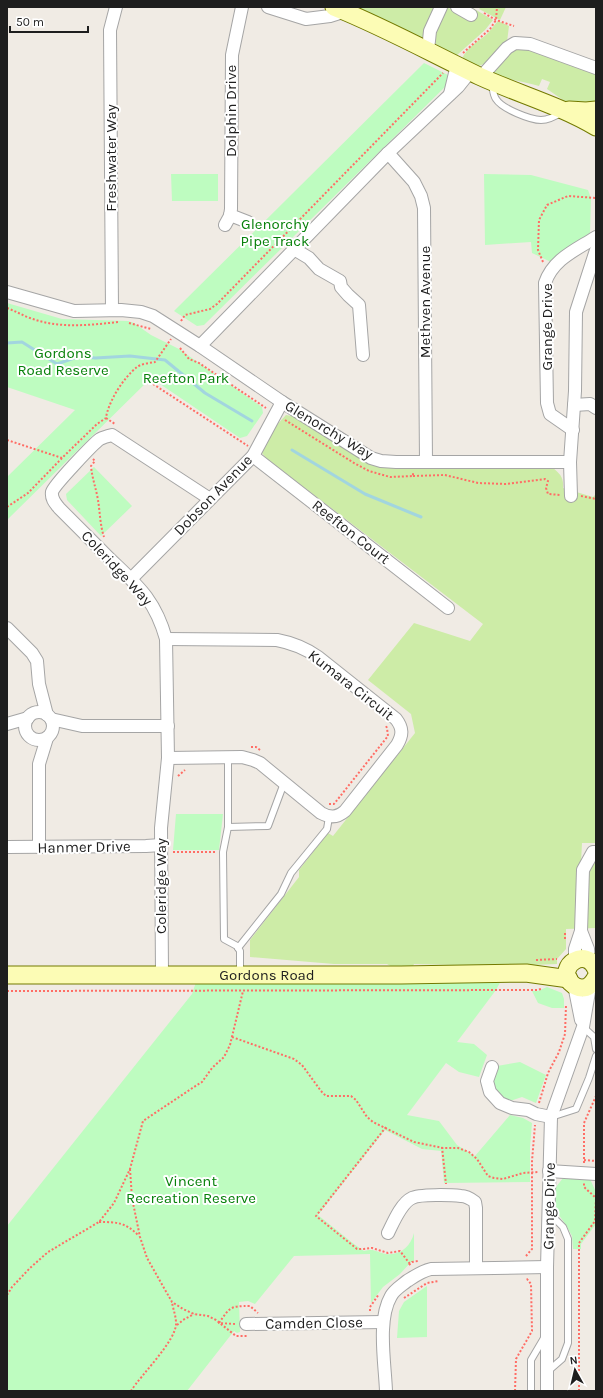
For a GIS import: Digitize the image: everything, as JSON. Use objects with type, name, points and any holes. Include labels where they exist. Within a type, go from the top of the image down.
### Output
[{"type":"street","name":"Freshwater Way","points":[[112,310],[110,30],[116,7]]},
{"type":"street","name":"Dolphin Drive","points":[[242,7],[232,55],[231,209],[228,220],[248,222]]},
{"type":"street","points":[[268,7],[306,19],[330,16],[340,9],[428,50],[470,72],[565,110],[596,127]]},
{"type":"street","points":[[428,50],[430,31],[441,7]]},
{"type":"street","points":[[457,7],[471,15]]},
{"type":"street","points":[[200,346],[388,153],[450,94],[470,72],[515,43],[530,44],[596,68]]},
{"type":"street","points":[[565,110],[596,110]]},
{"type":"street","name":"Methven Avenue","points":[[388,153],[414,182],[424,208],[426,462]]},
{"type":"street","name":"Grange Drive","points":[[573,430],[550,414],[547,403],[545,283],[548,273],[556,262],[596,237]]},
{"type":"street","points":[[294,249],[309,258],[319,269],[340,281],[342,287],[348,295],[359,305],[361,314],[363,355]]},
{"type":"street","name":"Grange Drive","points":[[571,496],[570,462],[573,430],[576,312],[592,278],[596,250]]},
{"type":"street","name":"Glenorchy Way","points":[[7,292],[74,311],[112,310],[141,312],[153,316],[173,337],[200,346],[282,402],[371,458],[381,461],[396,462],[570,462]]},
{"type":"street","name":"Dobson Avenue","points":[[131,579],[254,453],[282,402]]},
{"type":"street","points":[[574,404],[590,404],[596,408]]},
{"type":"street","name":"Coleridge Way","points":[[162,974],[161,828],[168,758],[166,639],[163,626],[156,610],[148,598],[53,501],[52,493],[54,487],[99,440],[112,435],[210,499]]},
{"type":"street","name":"Reefton Court","points":[[254,453],[448,608]]},
{"type":"street","points":[[7,628],[32,652],[38,661],[39,684],[53,727],[39,764]]},
{"type":"street","name":"Kumara Circuit","points":[[166,639],[277,640],[294,644],[305,648],[318,657],[396,719],[402,732],[401,739],[397,745],[345,811],[340,815],[329,817]]},
{"type":"street","points":[[39,684],[30,716],[25,726],[39,764],[39,847]]},
{"type":"street","points":[[7,724],[40,712],[49,717],[82,726],[168,726]]},
{"type":"street","points":[[7,729],[39,740],[82,726]]},
{"type":"street","points":[[168,758],[242,757],[253,760],[260,763],[321,813],[329,817]]},
{"type":"street","name":"Hanmer Drive","points":[[7,847],[161,845]]},
{"type":"street","name":"Grange Drive","points":[[547,1391],[547,1267],[551,1117],[583,1027],[584,977],[575,949],[581,931],[583,870],[593,852],[596,852]]},
{"type":"street","name":"Gordons Road","points":[[7,975],[162,974],[241,983],[401,975],[526,973],[584,977]]},
{"type":"street","points":[[583,1027],[584,977]]},
{"type":"street","points":[[492,1067],[487,1081],[490,1092],[500,1103],[512,1108],[528,1110],[536,1114],[551,1117]]},
{"type":"street","points":[[549,1171],[590,1173]]},
{"type":"street","points":[[388,1233],[399,1212],[407,1201],[412,1198],[420,1196],[462,1196],[470,1198],[475,1202],[476,1208],[476,1268]]},
{"type":"street","points":[[386,1391],[383,1322],[391,1295],[398,1288],[424,1270],[431,1269],[547,1267]]},
{"type":"street","name":"Camden Close","points":[[246,1324],[383,1322]]},
{"type":"lane","points":[[228,757],[228,827],[223,852],[224,939],[237,946],[240,951],[241,983]]},
{"type":"lane","points":[[228,827],[268,826],[284,783]]},
{"type":"lane","points":[[238,948],[281,894],[292,873],[327,828],[329,817]]},
{"type":"lane","points":[[583,1027],[594,1037],[596,1049]]},
{"type":"lane","points":[[551,1117],[576,1109],[589,1078],[596,1056]]},
{"type":"lane","points":[[547,1372],[562,1359],[568,1343],[569,1283],[568,1239],[563,1227],[548,1213]]},
{"type":"lane","points":[[531,1391],[531,1360],[547,1333]]},
{"type":"path","points":[[7,507],[28,493],[97,424],[106,418],[107,409],[126,379],[138,367],[155,362],[173,337],[185,315],[210,309],[217,304],[470,72],[475,40],[490,29],[496,20],[497,7]]},
{"type":"path","points":[[484,13],[496,20],[514,26]]},
{"type":"path","points":[[548,273],[538,250],[539,220],[547,205],[568,196],[596,198]]},
{"type":"path","points":[[7,308],[29,318],[58,325],[73,326],[124,322],[149,328],[156,332]]},
{"type":"path","points":[[177,345],[189,359],[199,363],[262,404],[275,415],[288,421],[369,471],[390,477],[445,475],[478,483],[506,484],[545,479],[548,481],[546,488],[548,494],[581,496],[596,499]]},
{"type":"path","points":[[153,384],[254,453]]},
{"type":"path","points":[[7,440],[62,458]]},
{"type":"path","points":[[86,453],[95,462],[91,466],[98,500],[100,524],[105,541],[103,552]]},
{"type":"path","points":[[413,462],[413,476]]},
{"type":"path","points":[[329,804],[334,804],[388,736],[387,728],[381,723]]},
{"type":"path","points":[[249,747],[256,747],[262,752]]},
{"type":"path","points":[[171,852],[223,852]]},
{"type":"path","points":[[520,1256],[527,1256],[532,1249],[532,1172],[536,1114],[548,1073],[560,1052],[565,1034],[566,1017],[584,977]]},
{"type":"path","points":[[7,991],[241,983],[537,990],[542,988]]},
{"type":"path","points":[[7,1295],[12,1287],[30,1268],[48,1252],[98,1222],[114,1203],[130,1169],[144,1121],[202,1082],[212,1068],[224,1057],[232,1037],[241,983]]},
{"type":"path","points":[[232,1037],[294,1059],[302,1065],[326,1096],[351,1096],[356,1100],[367,1117],[373,1122],[386,1127],[414,1142],[458,1148],[469,1152],[477,1159],[488,1176],[503,1178],[532,1172],[549,1171]]},
{"type":"path","points":[[578,1391],[579,1243],[595,1221],[596,1198],[584,1187],[590,1173],[584,1160],[584,1123],[596,1096]]},
{"type":"path","points":[[386,1127],[316,1216],[357,1248],[372,1248],[388,1253],[400,1251],[410,1265]]},
{"type":"path","points":[[442,1147],[446,1185]]},
{"type":"path","points":[[584,1160],[596,1161]]},
{"type":"path","points":[[130,1169],[132,1198],[140,1237],[147,1258],[172,1302],[177,1325]]},
{"type":"path","points":[[98,1222],[118,1222],[130,1227],[140,1237]]},
{"type":"path","points":[[405,1270],[412,1262],[419,1261]]},
{"type":"path","points":[[515,1391],[516,1359],[532,1331],[531,1284],[528,1279],[520,1279]]},
{"type":"path","points":[[402,1300],[428,1283],[442,1281]]},
{"type":"path","points":[[370,1311],[370,1307],[379,1294]]},
{"type":"path","points":[[172,1302],[194,1314],[208,1316],[236,1336],[252,1336]]},
{"type":"path","points":[[219,1323],[228,1310],[236,1306],[250,1306],[259,1314]]},
{"type":"path","points":[[131,1391],[159,1356],[171,1338],[177,1325],[194,1314]]},
{"type":"path","points":[[219,1323],[246,1324]]},
{"type":"green space","points":[[355,7],[436,7],[424,37],[422,38]]},
{"type":"green space","points":[[447,7],[469,20],[474,13],[464,7],[471,7],[493,20],[485,30],[456,56],[437,45],[434,37],[439,21]]},
{"type":"green space","points":[[481,7],[506,7],[500,20],[479,9]]},
{"type":"green space","points":[[498,21],[509,26],[507,42],[486,63],[479,66],[462,59],[470,48],[487,34]]},
{"type":"green space","points":[[524,47],[596,73],[596,105],[569,103],[547,89],[550,82],[542,79],[539,86],[509,79],[492,72],[514,49]]},
{"type":"green space","name":"Glenorchy Pipe Track","points":[[424,63],[454,78],[204,325],[197,326],[174,311]]},
{"type":"green space","points":[[171,174],[218,174],[218,201],[172,201]]},
{"type":"green space","points":[[484,174],[531,175],[588,190],[591,198],[590,233],[569,247],[551,262],[532,253],[531,242],[485,245]]},
{"type":"green space","points":[[7,303],[62,319],[128,321],[134,323],[151,335],[179,349],[262,407],[263,413],[247,436],[240,438],[151,378],[7,520],[7,477],[75,410],[7,387]]},
{"type":"green space","points":[[286,415],[297,417],[371,463],[394,468],[552,467],[561,476],[563,488],[593,497],[596,494],[596,843],[582,843],[581,863],[596,863],[596,928],[566,929],[566,949],[557,959],[557,964],[460,968],[453,965],[414,964],[412,968],[394,968],[387,964],[334,964],[250,957],[250,940],[299,877],[299,870],[328,833],[333,836],[415,733],[411,714],[368,680],[414,623],[470,641],[483,624],[267,459],[262,453],[263,448],[268,437]]},
{"type":"green space","points":[[94,467],[132,506],[101,536],[67,500],[66,494]]},
{"type":"green space","points":[[176,814],[223,814],[219,850],[173,850]]},
{"type":"green space","name":"Vincent Recreation Reserve","points":[[503,977],[496,990],[457,1042],[474,1044],[487,1055],[479,1077],[459,1072],[446,1063],[407,1115],[439,1121],[457,1145],[475,1156],[510,1115],[523,1118],[532,1123],[530,1182],[444,1183],[441,1151],[422,1149],[385,1130],[318,1215],[364,1251],[373,1250],[386,1254],[400,1252],[408,1246],[414,1233],[414,1261],[383,1287],[371,1303],[370,1254],[294,1256],[255,1304],[248,1301],[239,1302],[240,1332],[237,1333],[234,1331],[187,1391],[7,1391],[7,1226],[192,994],[197,979]]},
{"type":"green space","points":[[547,987],[562,993],[564,1008],[552,1008],[538,1003],[532,991],[538,991]]},
{"type":"green space","points":[[520,1062],[546,1075],[536,1103],[522,1097],[510,1101],[499,1096],[490,1082],[497,1066]]},
{"type":"green space","points":[[563,1178],[590,1179],[596,1192],[596,1224],[581,1244],[581,1249],[573,1249],[572,1236],[556,1211],[556,1187]]},
{"type":"green space","points":[[427,1286],[427,1337],[397,1338],[399,1311],[404,1302]]},
{"type":"waterway","points":[[7,343],[22,342],[57,364],[80,356],[95,358],[130,356],[165,360],[205,393],[252,421]]},
{"type":"waterway","points":[[292,450],[365,494],[421,517]]},
{"type":"park label","name":"Gordons Road Reserve","points":[[63,362]]},
{"type":"park label","name":"Reefton Park","points":[[186,378]]}]
